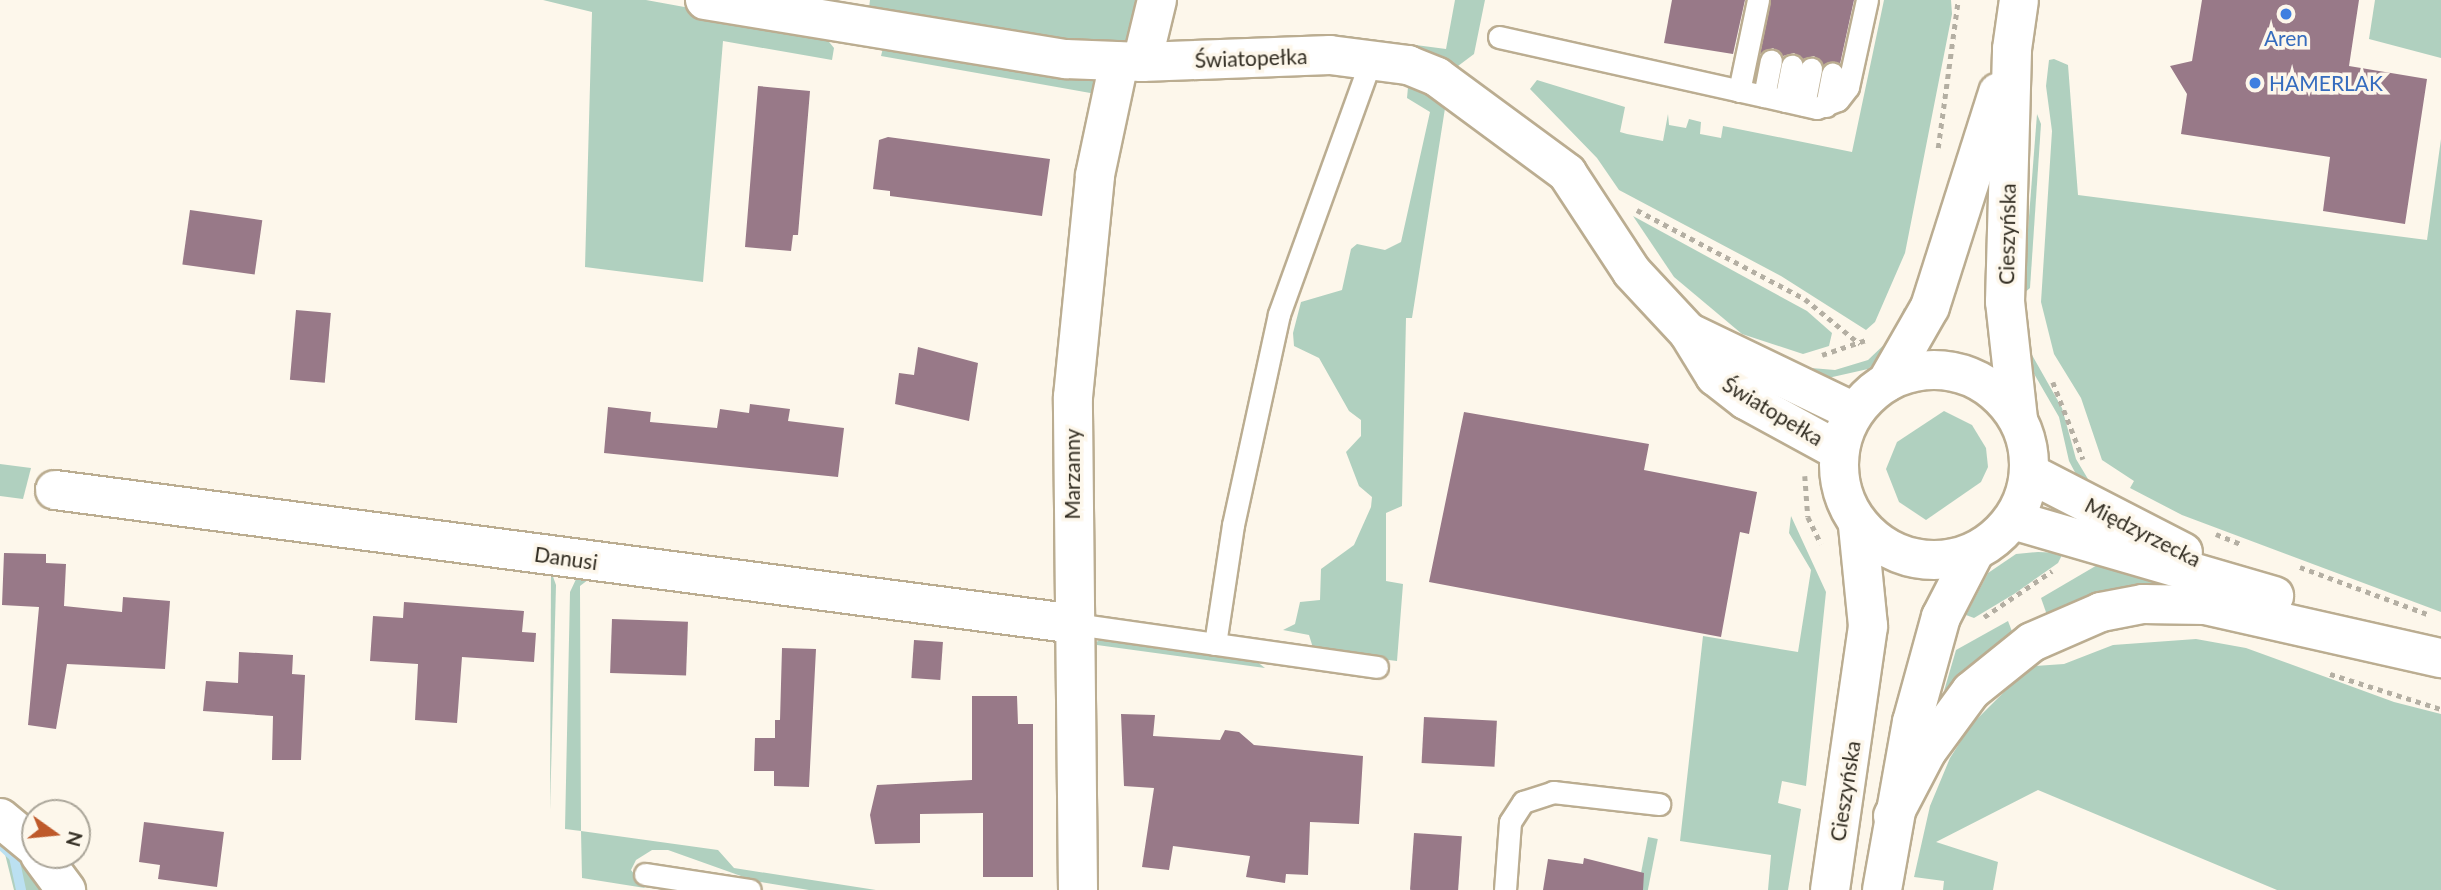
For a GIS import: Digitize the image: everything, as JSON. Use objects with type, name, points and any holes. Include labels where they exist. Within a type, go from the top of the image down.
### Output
[{"type":"main road","name":"Światopełka","points":[[705,0],[1011,52],[1131,62],[1371,57],[1437,77],[1567,173],[1632,272],[1688,332],[1730,389],[1839,451]]},
{"type":"main road","name":"Marzanny","points":[[1078,890],[1076,624],[1070,469],[1082,277],[1100,143],[1157,0]]},
{"type":"main road","name":"Cieszyńska","points":[[2018,419],[2005,302],[2012,49],[2019,0]]},
{"type":"main road","name":"Cieszyńska","points":[[1887,382],[1930,307],[2012,49]]},
{"type":"main road","name":"Światopełka","points":[[1688,332],[1854,412]]},
{"type":"main road","points":[[1882,890],[1893,816],[1941,617],[1974,553],[2013,520],[2029,473],[2018,419],[1999,395],[1965,376],[1915,372],[1887,382],[1854,412],[1839,451],[1841,490],[1858,525],[1917,556],[1954,559],[1974,553]]},
{"type":"main road","name":"Międzyrzecka","points":[[2029,473],[2257,590]]},
{"type":"main road","name":"Danusi","points":[[55,490],[1076,624]]},
{"type":"main road","name":"Międzyrzecka","points":[[2013,520],[2257,590],[2441,657]]},
{"type":"main road","name":"Cieszyńska","points":[[1830,890],[1868,626],[1858,525]]},
{"type":"main road","points":[[1893,816],[1927,751],[1971,691],[2032,642],[2101,612],[2143,604],[2205,605],[2441,657]]},
{"type":"main road","points":[[0,818],[21,835]]},
{"type":"main road","points":[[50,869],[66,890]]},
{"type":"lane","points":[[1740,91],[1758,0]]},
{"type":"lane","points":[[1499,37],[1795,103],[1826,106],[1848,87],[1867,0]]},
{"type":"lane","points":[[1215,644],[1236,512],[1279,314],[1371,57]]},
{"type":"lane","points":[[1764,96],[1771,61]]},
{"type":"lane","points":[[1795,103],[1812,70],[1826,106]]},
{"type":"lane","points":[[1076,624],[1377,667]]},
{"type":"lane","points":[[1504,890],[1510,822],[1523,802],[1553,792],[1660,804]]},
{"type":"lane","points":[[645,874],[750,890]]},
{"type":"path","points":[[1937,155],[1958,0]]},
{"type":"path","points":[[1630,206],[1805,299],[1860,344]]},
{"type":"path","points":[[2051,379],[2064,400],[2088,468]]},
{"type":"path","points":[[2323,672],[2441,709]]},
{"type":"green space","points":[[543,0],[646,0],[821,32],[834,48],[832,60],[723,41],[703,282],[585,267],[592,12]]},
{"type":"green space","points":[[870,0],[1148,0],[1129,47],[868,17]]},
{"type":"green space","points":[[1455,0],[1485,0],[1474,54],[1454,69],[1163,41],[1332,34],[1446,49]]},
{"type":"green space","points":[[1884,0],[1951,0],[1952,14],[1905,253],[1875,322],[1866,330],[1781,276],[1619,190],[1597,158],[1530,89],[1537,80],[1625,107],[1620,132],[1627,134],[1663,141],[1668,114],[1669,125],[1686,128],[1689,119],[1701,122],[1700,134],[1721,138],[1723,126],[1852,152]]},
{"type":"green space","points":[[2375,0],[2441,0],[2441,58],[2369,39]]},
{"type":"green space","points":[[884,44],[1085,74],[1093,80],[1096,94],[881,56]]},
{"type":"green space","points":[[2054,59],[2068,65],[2078,195],[2427,240],[2441,139],[2441,612],[2182,515],[2130,488],[2134,481],[2102,460],[2081,398],[2054,354],[2041,302],[2052,131],[2046,86],[2049,60]]},
{"type":"green space","points":[[1408,87],[1446,102],[1412,318],[1406,318],[1402,506],[1386,513],[1386,581],[1403,584],[1397,661],[1314,651],[1309,635],[1283,630],[1295,624],[1300,602],[1320,600],[1321,569],[1354,545],[1371,507],[1372,497],[1359,486],[1346,452],[1361,436],[1361,420],[1349,411],[1319,358],[1294,346],[1293,333],[1301,302],[1342,290],[1351,249],[1357,244],[1385,250],[1401,242],[1430,112],[1407,98]]},
{"type":"green space","points":[[2037,114],[2041,124],[2030,288],[2023,294]]},
{"type":"green space","points":[[1633,216],[1807,311],[1832,333],[1829,346],[1803,354],[1742,334],[1674,277]]},
{"type":"green space","points":[[1904,308],[1909,310],[1885,355],[1868,369],[1828,378],[1808,375],[1811,368],[1835,370],[1868,360],[1890,339]]},
{"type":"green space","points":[[2028,348],[2062,408],[2076,459],[2091,484],[2078,478],[2069,461],[2059,417],[2025,358]]},
{"type":"green space","points":[[1944,411],[1972,425],[1986,448],[1988,467],[1981,482],[1926,520],[1899,502],[1886,469],[1897,442]]},
{"type":"green space","points":[[0,464],[31,468],[23,499],[0,496]]},
{"type":"green space","points":[[1791,516],[1826,592],[1806,786],[1782,781],[1778,803],[1801,809],[1788,890],[1768,890],[1771,855],[1680,841],[1703,636],[1798,652],[1811,570],[1789,533]]},
{"type":"green space","points":[[2063,553],[2058,563],[2014,594],[1974,618],[1966,615],[1988,573],[2016,554]]},
{"type":"green space","points":[[2099,564],[2170,583],[2168,587],[2047,615],[2041,598]]},
{"type":"green space","points":[[551,571],[556,585],[550,810]]},
{"type":"green space","points":[[578,575],[593,576],[580,586],[581,831],[565,829],[570,592]]},
{"type":"green space","points":[[2008,621],[2013,634],[1944,691],[1956,650]]},
{"type":"green space","points":[[1104,638],[1256,661],[1265,668],[1097,645],[1097,704],[1086,704],[1092,644]]},
{"type":"green space","points":[[2196,639],[2246,648],[2394,702],[2441,714],[2441,890],[2277,890],[2038,790],[1936,842],[1998,862],[1993,890],[1943,890],[1944,881],[1914,877],[1930,806],[1950,758],[1971,725],[2014,682],[2035,666],[2064,664],[2113,645]]},
{"type":"green space","points":[[581,831],[718,850],[734,868],[876,890],[809,890],[755,881],[668,850],[652,850],[636,860],[631,870],[645,888],[582,878]]},
{"type":"green space","points":[[0,834],[21,857],[21,869],[32,869],[52,890],[14,890]]},
{"type":"green space","points":[[1648,837],[1658,839],[1648,890],[1638,890]]},
{"type":"building","points":[[1672,0],[1745,0],[1733,54],[1664,43]]},
{"type":"building","points":[[1771,0],[1854,0],[1840,64],[1823,65],[1814,56],[1803,59],[1794,53],[1783,56],[1773,48],[1760,54]]},
{"type":"building","points":[[2202,0],[2359,0],[2349,66],[2427,79],[2405,224],[2323,211],[2330,157],[2181,134],[2187,94],[2170,66],[2192,61]]},
{"type":"building","points":[[758,86],[810,91],[798,235],[793,235],[791,251],[745,247]]},
{"type":"building","points":[[888,137],[1050,159],[1042,216],[890,196],[890,191],[873,189],[879,140]]},
{"type":"building","points":[[190,210],[262,220],[255,275],[182,264]]},
{"type":"building","points":[[296,310],[331,313],[325,383],[290,380]]},
{"type":"building","points":[[918,347],[978,363],[969,421],[895,404],[899,373],[914,375]]},
{"type":"building","points":[[750,404],[790,409],[788,421],[844,428],[838,477],[604,453],[608,407],[651,412],[650,422],[717,428],[720,409],[749,413]]},
{"type":"building","points":[[1464,412],[1649,444],[1644,470],[1757,492],[1749,534],[1740,532],[1721,637],[1429,582]]},
{"type":"building","points":[[4,553],[46,554],[46,563],[66,564],[64,606],[122,612],[123,597],[170,601],[165,669],[67,664],[56,729],[28,725],[39,607],[2,605]]},
{"type":"building","points":[[404,602],[524,611],[522,632],[536,633],[534,662],[462,657],[457,723],[415,720],[418,664],[370,661],[373,616],[403,618]]},
{"type":"building","points":[[612,619],[688,622],[686,676],[610,673]]},
{"type":"building","points":[[914,640],[943,642],[940,680],[911,678]]},
{"type":"building","points":[[782,648],[816,649],[809,787],[774,786],[774,771],[754,771],[755,738],[775,738],[775,720],[780,720]]},
{"type":"building","points":[[239,652],[293,655],[292,674],[305,675],[301,760],[272,760],[273,716],[203,711],[206,681],[238,683]]},
{"type":"building","points":[[972,696],[1017,696],[1018,724],[1033,724],[1033,877],[983,877],[983,813],[920,814],[920,843],[875,844],[870,815],[877,785],[972,780]]},
{"type":"building","points":[[1121,714],[1155,715],[1153,736],[1220,740],[1225,730],[1239,732],[1254,745],[1363,756],[1359,824],[1310,822],[1308,875],[1286,874],[1285,883],[1246,877],[1250,856],[1173,846],[1169,870],[1142,867],[1154,788],[1124,786]]},
{"type":"building","points":[[1424,717],[1497,721],[1494,767],[1422,763]]},
{"type":"building","points":[[144,822],[224,832],[217,887],[158,879],[160,865],[139,862]]},
{"type":"building","points":[[1414,833],[1462,836],[1458,890],[1410,890]]},
{"type":"building","points":[[1584,858],[1644,873],[1643,890],[1543,890],[1548,859],[1583,864]]},
{"type":"waterway","points":[[0,844],[14,857],[21,890]]},
{"type":"place","name":"Aren","points":[[2286,14]]},
{"type":"place","name":"HAMERLAK","points":[[2255,83]]}]
